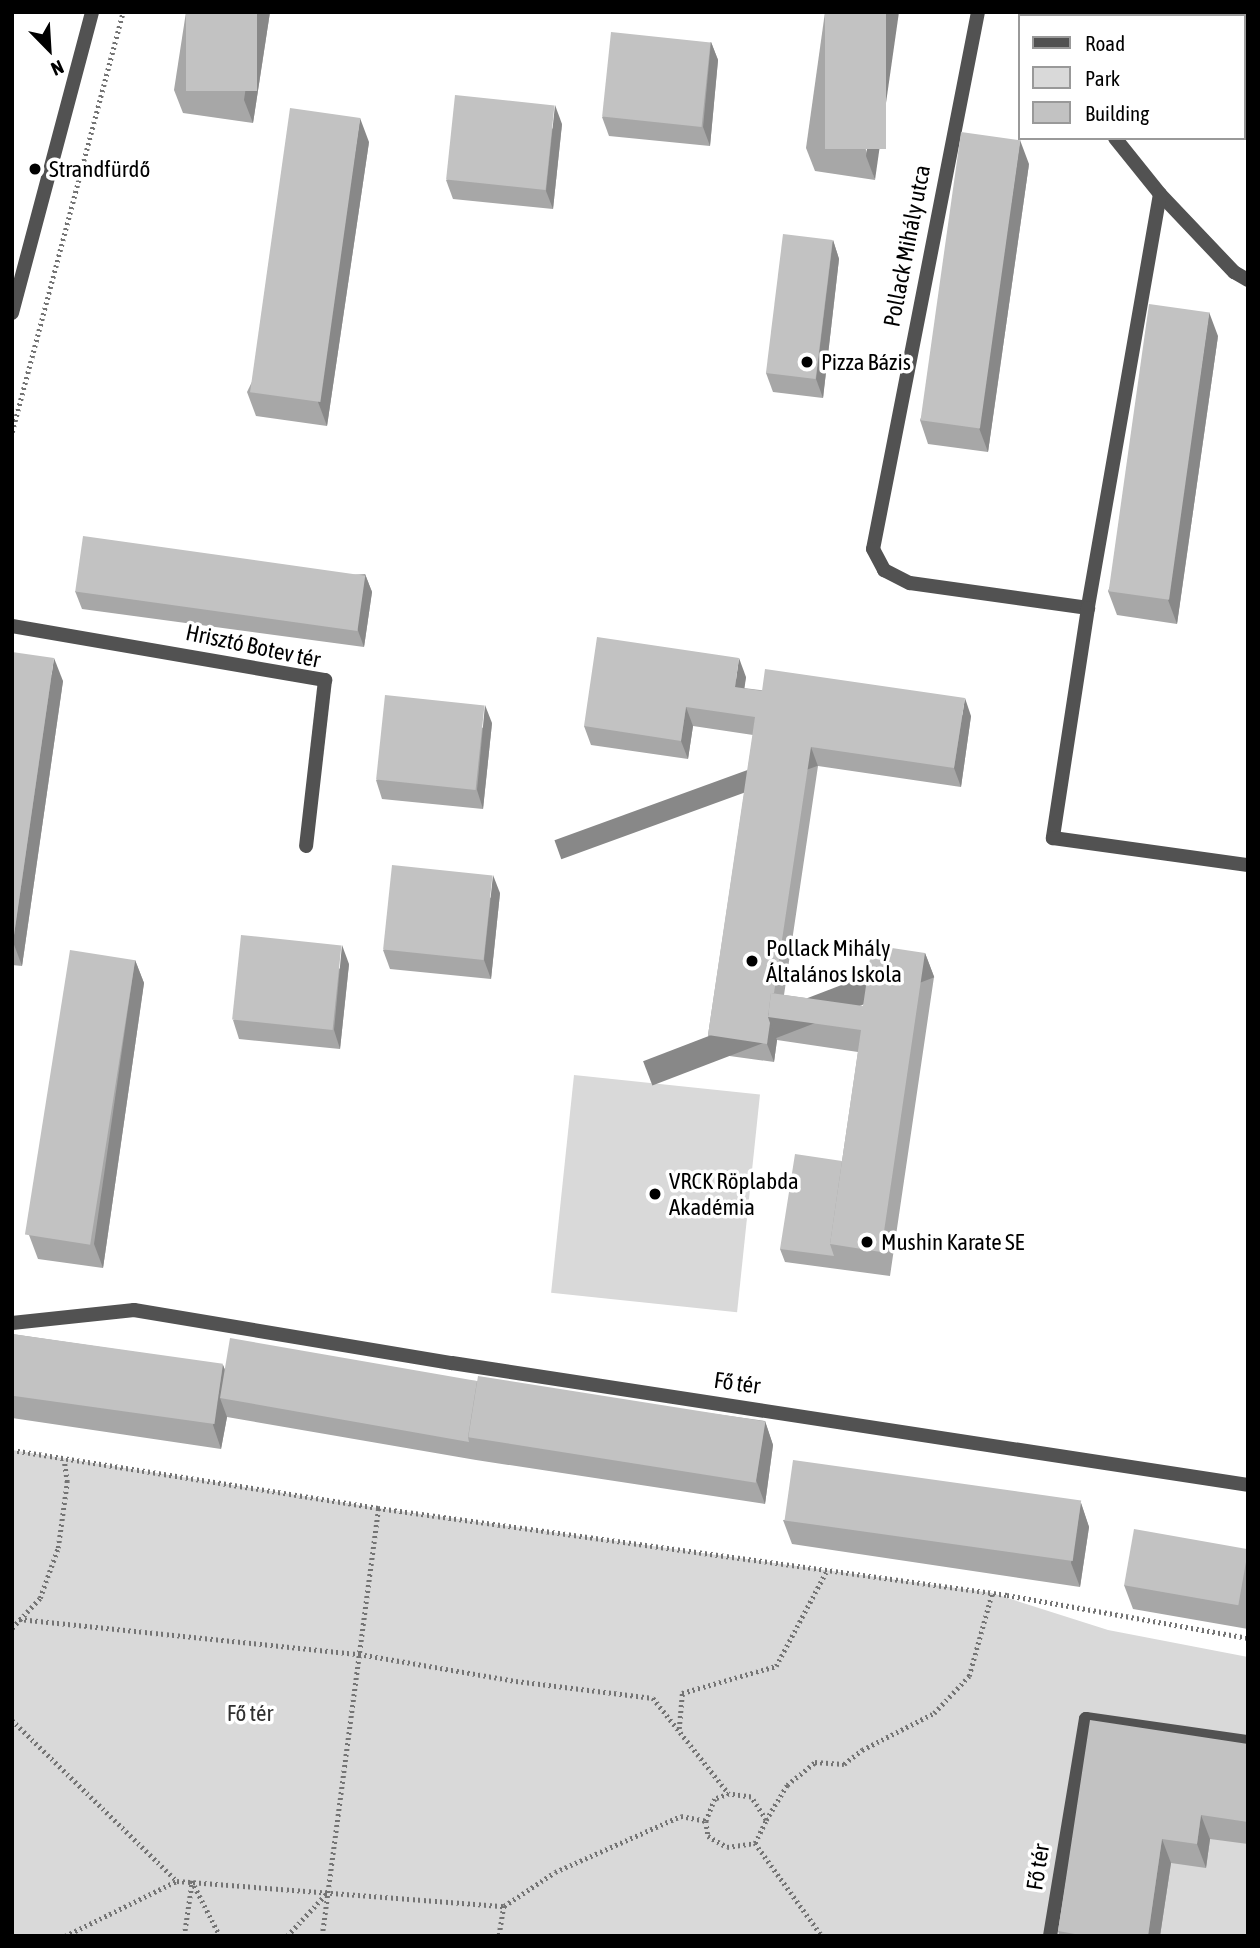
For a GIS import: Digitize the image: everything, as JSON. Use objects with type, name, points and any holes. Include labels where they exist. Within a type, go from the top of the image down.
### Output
[{"type":"street","points":[[12,313],[92,12]]},
{"type":"street","name":"Pollack Mihály utca","points":[[978,12],[873,549],[884,570],[910,583],[1088,608]]},
{"type":"street","points":[[1117,140],[1160,194],[1234,272],[1248,280]]},
{"type":"street","points":[[1160,194],[1088,608],[1054,838],[1248,865]]},
{"type":"street","name":"Hrisztó Botev tér","points":[[12,625],[325,680],[306,846]]},
{"type":"street","name":"Fő tér","points":[[12,1322],[134,1310],[452,1363],[1248,1485]]},
{"type":"street","name":"Fő tér","points":[[1050,1936],[1086,1719],[1248,1742]]},
{"type":"path","points":[[12,432],[123,12]]},
{"type":"path","points":[[12,1450],[378,1508],[992,1593],[1248,1638]]},
{"type":"path","points":[[12,1628],[40,1598],[58,1548],[67,1482],[64,1460]]},
{"type":"path","points":[[322,1936],[378,1508]]},
{"type":"path","points":[[679,1730],[682,1693],[776,1666],[826,1572]]},
{"type":"path","points":[[755,1843],[787,1784],[815,1762],[844,1763],[862,1750],[934,1713],[969,1676],[992,1593]]},
{"type":"path","points":[[19,1619],[359,1654],[516,1681],[653,1698],[729,1794]]},
{"type":"path","points":[[12,1720],[177,1881]]},
{"type":"path","points":[[755,1843],[727,1847],[708,1836],[706,1821],[715,1799],[729,1794],[751,1797],[766,1819]]},
{"type":"path","points":[[65,1936],[177,1881],[504,1906],[555,1872],[681,1816],[706,1821]]},
{"type":"path","points":[[755,1843],[822,1936]]},
{"type":"path","points":[[184,1936],[192,1881]]},
{"type":"path","points":[[192,1881],[220,1936]]},
{"type":"path","points":[[287,1936],[328,1891]]},
{"type":"path","points":[[499,1936],[504,1906]]},
{"type":"green space","name":"VRCK Röplabda Akadémia","points":[[574,1075],[760,1095],[737,1312],[551,1293]]},
{"type":"green space","name":"Fő tér","points":[[12,1450],[378,1508],[992,1593],[1108,1630],[1248,1657],[1248,1936],[12,1936]]},
{"type":"building","points":[[186,12],[257,12],[257,91],[186,91]]},
{"type":"building","points":[[825,12],[886,12],[886,149],[825,149]]},
{"type":"building","points":[[1248,12],[1248,85],[1246,14],[1186,14]]},
{"type":"building","points":[[611,32],[710,42],[702,127],[602,117]]},
{"type":"building","points":[[455,95],[554,105],[546,190],[446,180]]},
{"type":"building","points":[[290,108],[360,118],[320,402],[250,392]]},
{"type":"building","points":[[961,132],[1020,140],[980,429],[921,420]]},
{"type":"building","points":[[783,234],[833,240],[816,379],[766,373]]},
{"type":"building","points":[[1149,304],[1209,312],[1169,600],[1109,591]]},
{"type":"building","points":[[83,536],[365,576],[357,631],[75,591]]},
{"type":"building","points":[[597,637],[739,658],[735,687],[762,691],[765,669],[965,698],[954,768],[811,747],[774,993],[771,993],[767,1044],[708,1035],[755,717],[686,707],[681,741],[584,726]]},
{"type":"building","points":[[12,652],[54,658],[13,942],[12,942]]},
{"type":"building","points":[[385,695],[484,705],[476,790],[376,780]]},
{"type":"building","points":[[392,865],[492,876],[484,960],[383,950]]},
{"type":"building","points":[[241,935],[341,946],[333,1030],[232,1020]]},
{"type":"building","points":[[872,945],[925,953],[881,1252],[830,1244],[861,1030],[768,1017],[771,993],[863,1006]]},
{"type":"building","points":[[70,950],[135,960],[90,1245],[25,1234]]},
{"type":"building","points":[[795,1154],[842,1161],[830,1244],[834,1256],[780,1249]]},
{"type":"building","points":[[12,1334],[223,1364],[214,1424],[12,1396]]},
{"type":"building","points":[[230,1338],[477,1381],[469,1442],[220,1398]]},
{"type":"building","points":[[478,1376],[765,1422],[756,1483],[468,1437]]},
{"type":"building","points":[[793,1460],[1081,1500],[1073,1561],[785,1520]]},
{"type":"building","points":[[1134,1529],[1248,1549],[1238,1605],[1124,1585]]},
{"type":"building","points":[[1090,1720],[1248,1744],[1248,1822],[1201,1815],[1197,1844],[1162,1839],[1148,1936],[1086,1936],[1058,1931]]},
{"type":"place","name":"Strandfürdő","points":[[35,169]]},
{"type":"place","name":"Pizza Bázis","points":[[807,362]]},
{"type":"place","name":"Pollack Mihály Általános Iskola","points":[[752,961]]},
{"type":"place","name":"VRCK Röplabda Akadémia","points":[[655,1194]]},
{"type":"place","name":"Mushin Karate SE","points":[[867,1242]]}]
